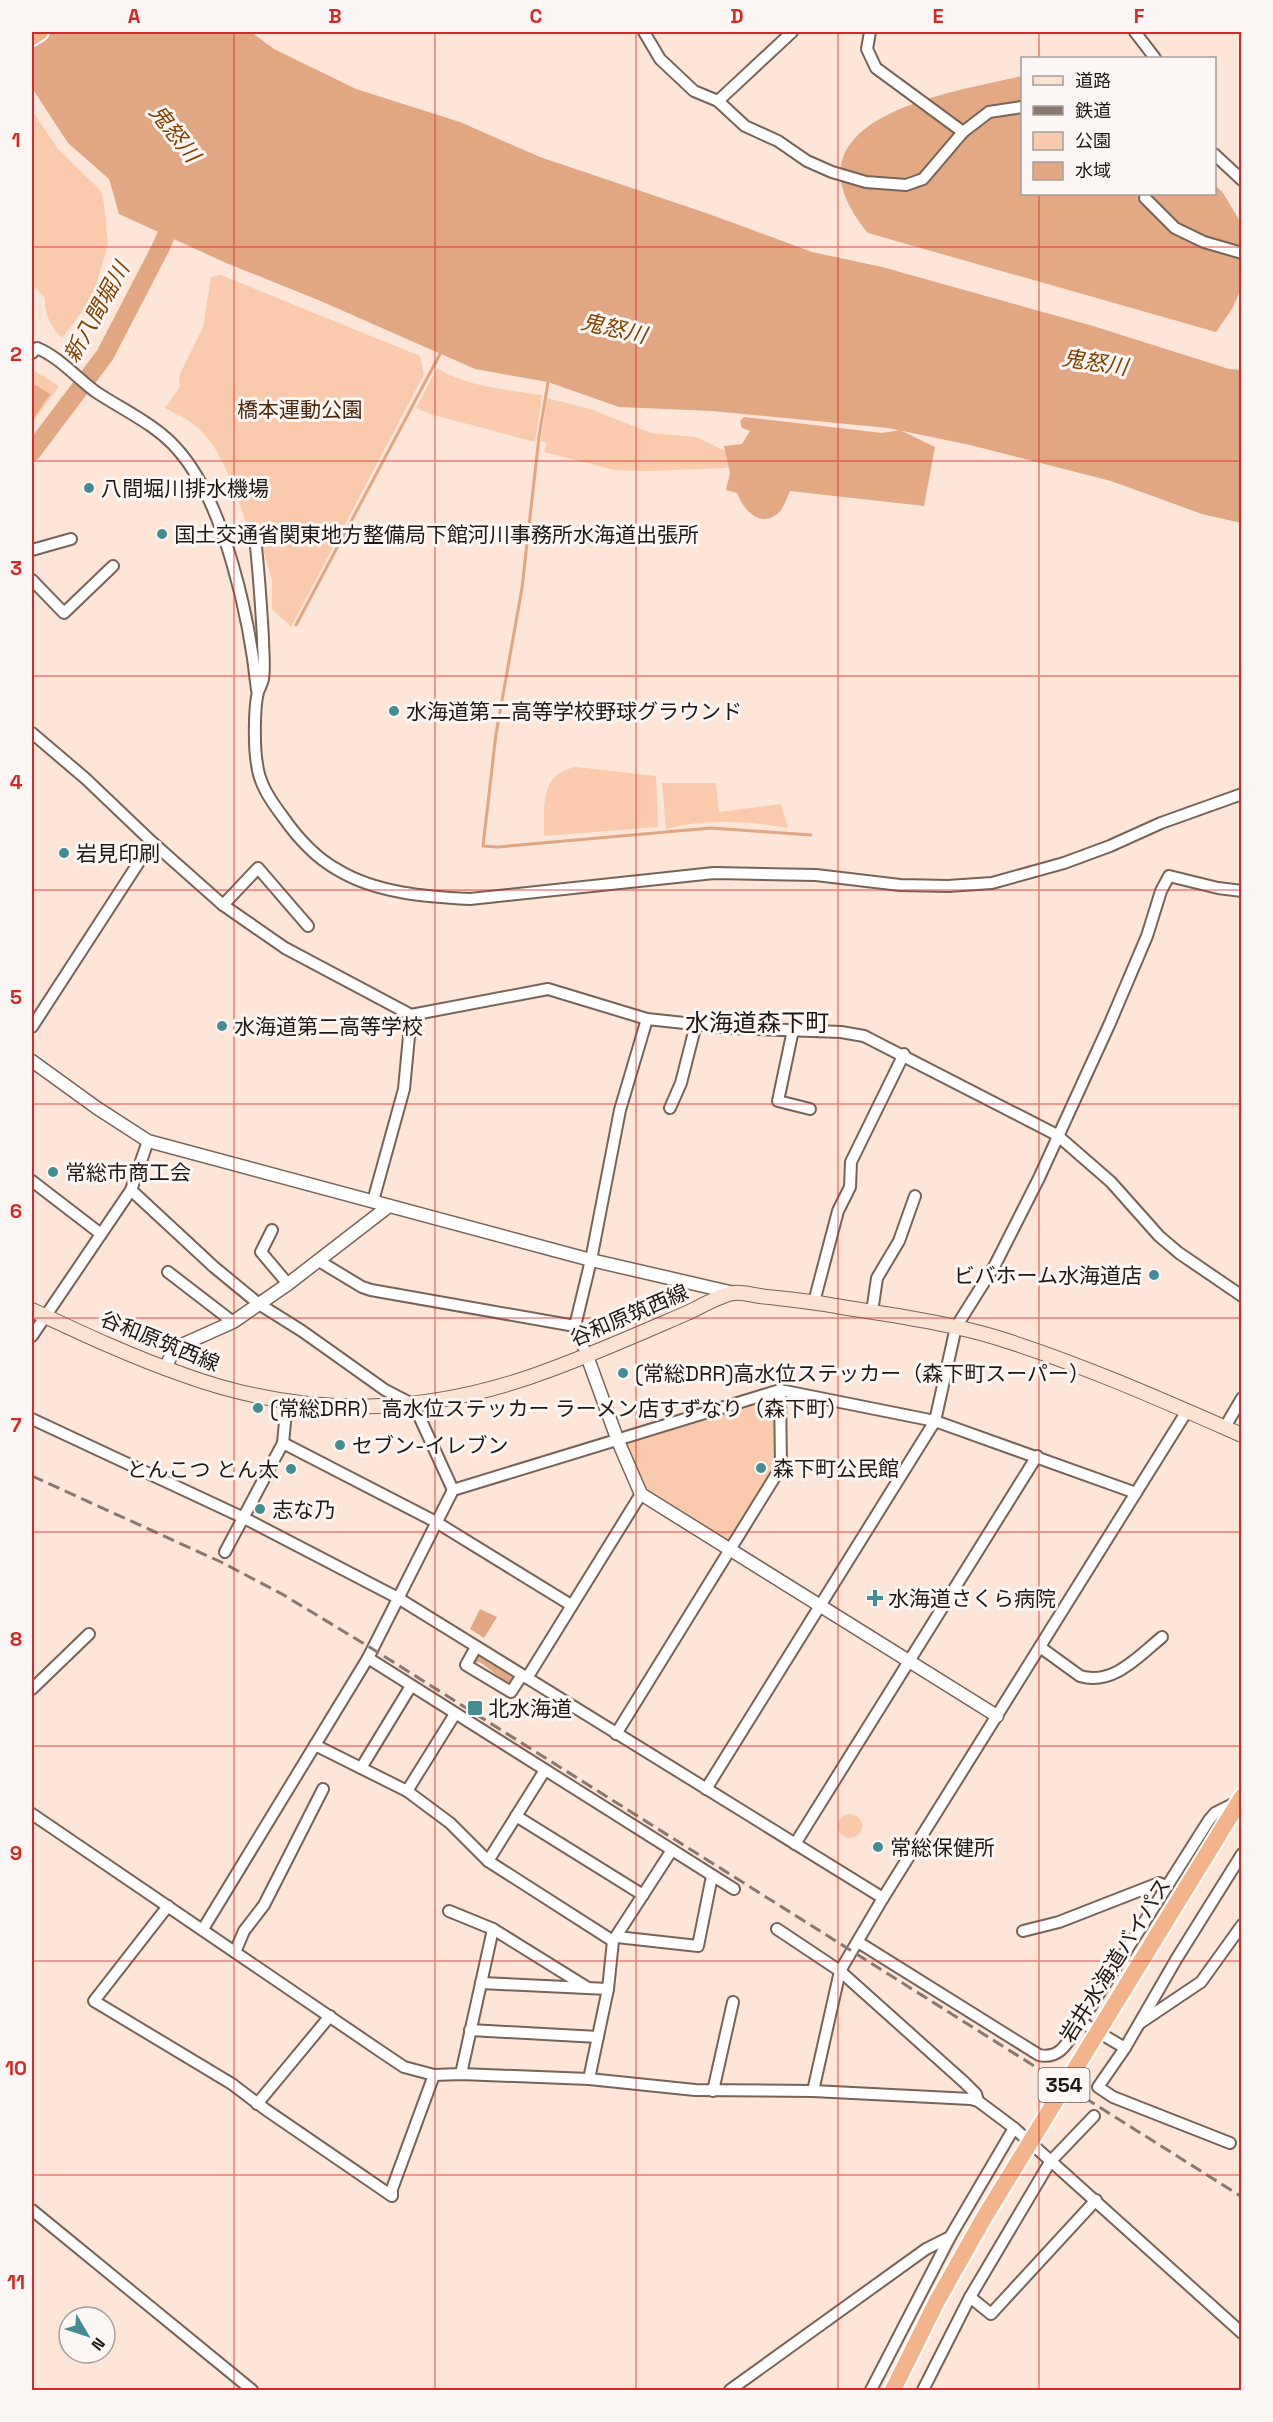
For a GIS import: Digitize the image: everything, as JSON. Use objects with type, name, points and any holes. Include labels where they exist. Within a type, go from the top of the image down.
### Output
[{"type":"highway","points":[[32,37],[40,32]]},
{"type":"highway","name":"岩井水海道バイパス","points":[[888,2391],[985,2216],[1241,1800]]},
{"type":"highway","name":"岩井水海道バイパス","points":[[893,2391],[917,2338]]},
{"type":"main road","name":"谷和原筑西線","points":[[38,1312],[165,1368],[224,1388],[287,1401],[338,1406],[414,1405],[505,1385],[587,1356],[734,1293],[814,1302],[956,1327],[1030,1350],[1187,1411],[1242,1435]]},
{"type":"street","points":[[644,32],[660,59],[694,91],[718,101],[745,126],[778,141],[807,160],[832,172],[866,182],[906,185],[923,179],[963,132],[989,112],[1021,107]]},
{"type":"street","points":[[718,101],[792,32]]},
{"type":"street","points":[[870,32],[867,49],[876,68],[963,132]]},
{"type":"street","points":[[1135,32],[1154,57]]},
{"type":"street","points":[[1216,155],[1242,180]]},
{"type":"street","points":[[1145,195],[1175,228],[1204,242],[1242,253]]},
{"type":"street","points":[[32,353],[37,348],[42,350],[95,391],[163,435],[190,464],[224,539],[238,585],[254,656],[258,694],[256,765],[262,782],[290,827],[312,850],[338,870],[380,887],[436,898],[470,899],[714,873],[816,875],[900,885],[948,886],[992,883],[1064,863],[1110,846],[1161,823],[1242,794]]},
{"type":"street","points":[[255,538],[261,589],[264,660],[263,679],[258,694]]},
{"type":"street","points":[[32,550],[72,539]]},
{"type":"street","points":[[32,580],[64,613],[113,566]]},
{"type":"street","points":[[32,733],[86,779],[223,905],[285,948],[411,1015],[548,989],[647,1019],[731,1028],[841,1032],[864,1036],[904,1054],[1058,1135],[1111,1182],[1159,1236],[1179,1253],[1242,1296]]},
{"type":"street","points":[[32,1027],[152,842]]},
{"type":"street","points":[[223,905],[258,868],[308,926]]},
{"type":"street","points":[[706,1789],[935,1420],[956,1327],[1000,1256],[1058,1135],[1110,1023],[1147,936],[1161,891],[1169,876],[1218,888],[1242,891]]},
{"type":"street","points":[[373,1202],[404,1089],[411,1015]]},
{"type":"street","points":[[647,1019],[620,1110],[591,1260],[575,1326],[618,1441],[641,1494],[997,1716]]},
{"type":"street","points":[[670,1108],[681,1083],[696,1024]]},
{"type":"street","points":[[793,1030],[778,1101],[810,1109]]},
{"type":"street","points":[[814,1302],[838,1210],[850,1187],[851,1162],[904,1054]]},
{"type":"street","points":[[32,1061],[148,1141],[591,1260],[734,1293]]},
{"type":"street","points":[[32,1336],[38,1312],[101,1234],[131,1190],[148,1141]]},
{"type":"street","points":[[32,1181],[101,1234]]},
{"type":"street","points":[[131,1190],[214,1267],[259,1304],[302,1331],[385,1390],[414,1405],[453,1490]]},
{"type":"street","points":[[872,1312],[877,1278],[899,1241],[915,1196]]},
{"type":"street","points":[[165,1368],[175,1348],[233,1322],[319,1261],[389,1206]]},
{"type":"street","points":[[272,1230],[261,1252],[288,1284]]},
{"type":"street","points":[[319,1261],[371,1290],[575,1326]]},
{"type":"street","points":[[168,1272],[233,1322]]},
{"type":"street","points":[[202,1929],[368,1658],[453,1490],[780,1390],[935,1420],[1136,1493]]},
{"type":"street","points":[[616,1734],[781,1467],[780,1390]]},
{"type":"street","points":[[1225,1427],[1242,1398]]},
{"type":"street","points":[[225,1552],[283,1443],[287,1401]]},
{"type":"street","points":[[813,2091],[840,1971],[883,1898],[1187,1411]]},
{"type":"street","points":[[32,1419],[243,1518],[398,1598],[883,1898]]},
{"type":"street","points":[[283,1443],[436,1522],[571,1605]]},
{"type":"street","points":[[795,1844],[1037,1456]]},
{"type":"street","points":[[476,1647],[466,1665],[511,1692],[525,1677],[641,1494]]},
{"type":"street","points":[[32,1689],[89,1634]]},
{"type":"street","points":[[1040,1647],[1080,1676],[1088,1678],[1114,1675],[1162,1637]]},
{"type":"street","points":[[368,1658],[734,1888]]},
{"type":"street","points":[[361,1768],[411,1686]]},
{"type":"street","points":[[407,1791],[455,1714]]},
{"type":"street","points":[[315,1744],[407,1791],[450,1823],[488,1860],[615,1939],[698,1946],[712,1876]]},
{"type":"street","points":[[488,1860],[545,1770]]},
{"type":"street","points":[[235,1952],[244,1931],[264,1905],[323,1789]]},
{"type":"street","points":[[858,1942],[1039,2055],[1050,2058],[1058,2054],[1081,2022],[1209,1820],[1215,1813],[1241,1800]]},
{"type":"street","points":[[32,1814],[405,2067],[434,2075],[589,2079],[712,2091],[813,2091],[928,2096],[978,2101],[1014,2128],[1096,2200],[1242,2333]]},
{"type":"street","points":[[516,1816],[643,1895]]},
{"type":"street","points":[[589,2079],[608,1989],[615,1939],[672,1850]]},
{"type":"street","points":[[1230,2143],[1113,2097],[1098,2087],[1125,2048],[1242,1854]]},
{"type":"street","points":[[1023,1931],[1059,1922],[1159,1883],[1166,1886]]},
{"type":"street","points":[[168,1906],[94,2001],[232,2084],[257,2104],[392,2196],[392,2189],[434,2075]]},
{"type":"street","points":[[449,1911],[493,1929],[588,1988]]},
{"type":"street","points":[[1138,2024],[1201,1982],[1242,1924]]},
{"type":"street","points":[[461,2074],[493,1929]]},
{"type":"street","points":[[777,1929],[840,1971],[964,2082],[976,2094],[978,2101]]},
{"type":"street","points":[[481,1983],[608,1989]]},
{"type":"street","points":[[712,2091],[733,2002]]},
{"type":"street","points":[[257,2104],[330,2016]]},
{"type":"street","points":[[1081,2022],[1125,2048]]},
{"type":"street","points":[[470,2030],[598,2037]]},
{"type":"street","points":[[922,2391],[970,2297],[1050,2162],[1094,2116]]},
{"type":"street","points":[[871,2391],[950,2237],[1014,2128]]},
{"type":"street","points":[[970,2297],[991,2314],[1096,2200]]},
{"type":"street","points":[[32,2210],[252,2391]]},
{"type":"street","points":[[730,2391],[926,2249],[950,2237]]},
{"type":"green space","points":[[32,111],[58,149],[100,190],[103,197],[108,244],[89,309],[80,314],[62,338],[49,320],[45,298],[32,284]]},
{"type":"green space","name":"橋本運動公園","points":[[221,275],[420,356],[424,374],[291,627],[272,609],[272,579],[257,530],[247,525],[219,455],[201,431],[189,421],[165,408],[180,387],[179,376],[203,327],[211,277]]},
{"type":"green space","points":[[437,368],[475,384],[542,395],[535,442],[430,414],[416,408]]},
{"type":"green space","points":[[35,371],[59,386],[32,423],[32,375]]},
{"type":"green space","points":[[547,398],[590,409],[651,433],[696,437],[732,454],[727,468],[648,471],[614,470],[544,452],[547,443],[541,441]]},
{"type":"green space","points":[[576,767],[656,776],[658,827],[544,836],[546,793],[550,784],[564,771]]},
{"type":"green space","points":[[662,783],[716,783],[719,812],[781,804],[788,828],[727,822],[666,829]]},
{"type":"green space","points":[[773,1397],[778,1464],[728,1543],[645,1491],[627,1441]]},
{"type":"green space","points":[[850,1814],[855,1815],[861,1821],[861,1831],[855,1837],[850,1838],[845,1837],[839,1831],[838,1826],[839,1821],[845,1815]]},
{"type":"shaded area","points":[[1021,76],[1021,195],[1216,195],[1216,186],[1223,193],[1241,223],[1241,288],[1232,309],[1216,332],[868,233],[845,194],[842,163],[855,138],[881,118],[915,103]]},
{"type":"shaded area","points":[[32,383],[50,394],[32,421]]},
{"type":"shaded area","points":[[744,417],[882,433],[900,430],[935,447],[924,506],[790,491],[779,513],[769,518],[757,517],[747,510],[737,493],[726,490],[730,473],[724,446],[742,444],[750,431],[742,428],[740,421]]},
{"type":"shaded area","points":[[479,1654],[513,1674],[513,1681],[507,1683],[480,1662],[474,1663],[473,1660]]},
{"type":"water","name":"鬼怒川","points":[[32,32],[251,32],[274,49],[356,89],[460,122],[540,157],[706,213],[812,252],[882,267],[1093,326],[1229,369],[1241,370],[1241,523],[1202,514],[1111,481],[970,445],[888,428],[712,411],[619,407],[548,382],[475,369],[323,302],[224,262],[119,214],[109,179],[68,143],[32,88]]},
{"type":"water","points":[[480,1609],[497,1617],[484,1638],[470,1629]]},
{"type":"waterway","name":"新八間堀川","points":[[32,452],[105,355],[176,213]]},
{"type":"waterway","points":[[296,625],[440,354]]},
{"type":"waterway","points":[[548,382],[539,437],[522,588],[496,734],[483,846],[498,847],[711,828],[811,835]]},
{"type":"railway","points":[[32,1476],[221,1562],[282,1594],[1242,2197]]},
{"type":"place","name":"八間堀川排水機場","points":[[89,488]]},
{"type":"place","name":"国土交通省関東地方整備局下館河川事務所水海道出張所","points":[[162,534]]},
{"type":"place","name":"水海道第二高等学校野球グラウンド","points":[[394,711]]},
{"type":"place","name":"岩見印刷","points":[[64,853]]},
{"type":"place","name":"水海道第二高等学校","points":[[222,1026]]},
{"type":"place","name":"常総市商工会","points":[[53,1172]]},
{"type":"place","name":"ビバホーム水海道店","points":[[1154,1275]]},
{"type":"place","name":"(常総DRR)高水位ステッカー（森下町スーパー）","points":[[623,1373]]},
{"type":"place","name":"(常総DRR）高水位ステッカー ラーメン店すずなり（森下町）","points":[[258,1408]]},
{"type":"place","name":"セブン-イレブン","points":[[340,1445]]},
{"type":"place","name":"森下町公民館","points":[[761,1468]]},
{"type":"place","name":"とんこつ とん太","points":[[291,1469]]},
{"type":"place","name":"志な乃","points":[[260,1509]]},
{"type":"place","name":"水海道さくら病院","points":[[875,1598]]},
{"type":"place","name":"北水海道","points":[[475,1708]]},
{"type":"place","name":"常総保健所","points":[[878,1847]]},
{"type":"district","name":"水海道森下町","points":[[757,1022]]}]
